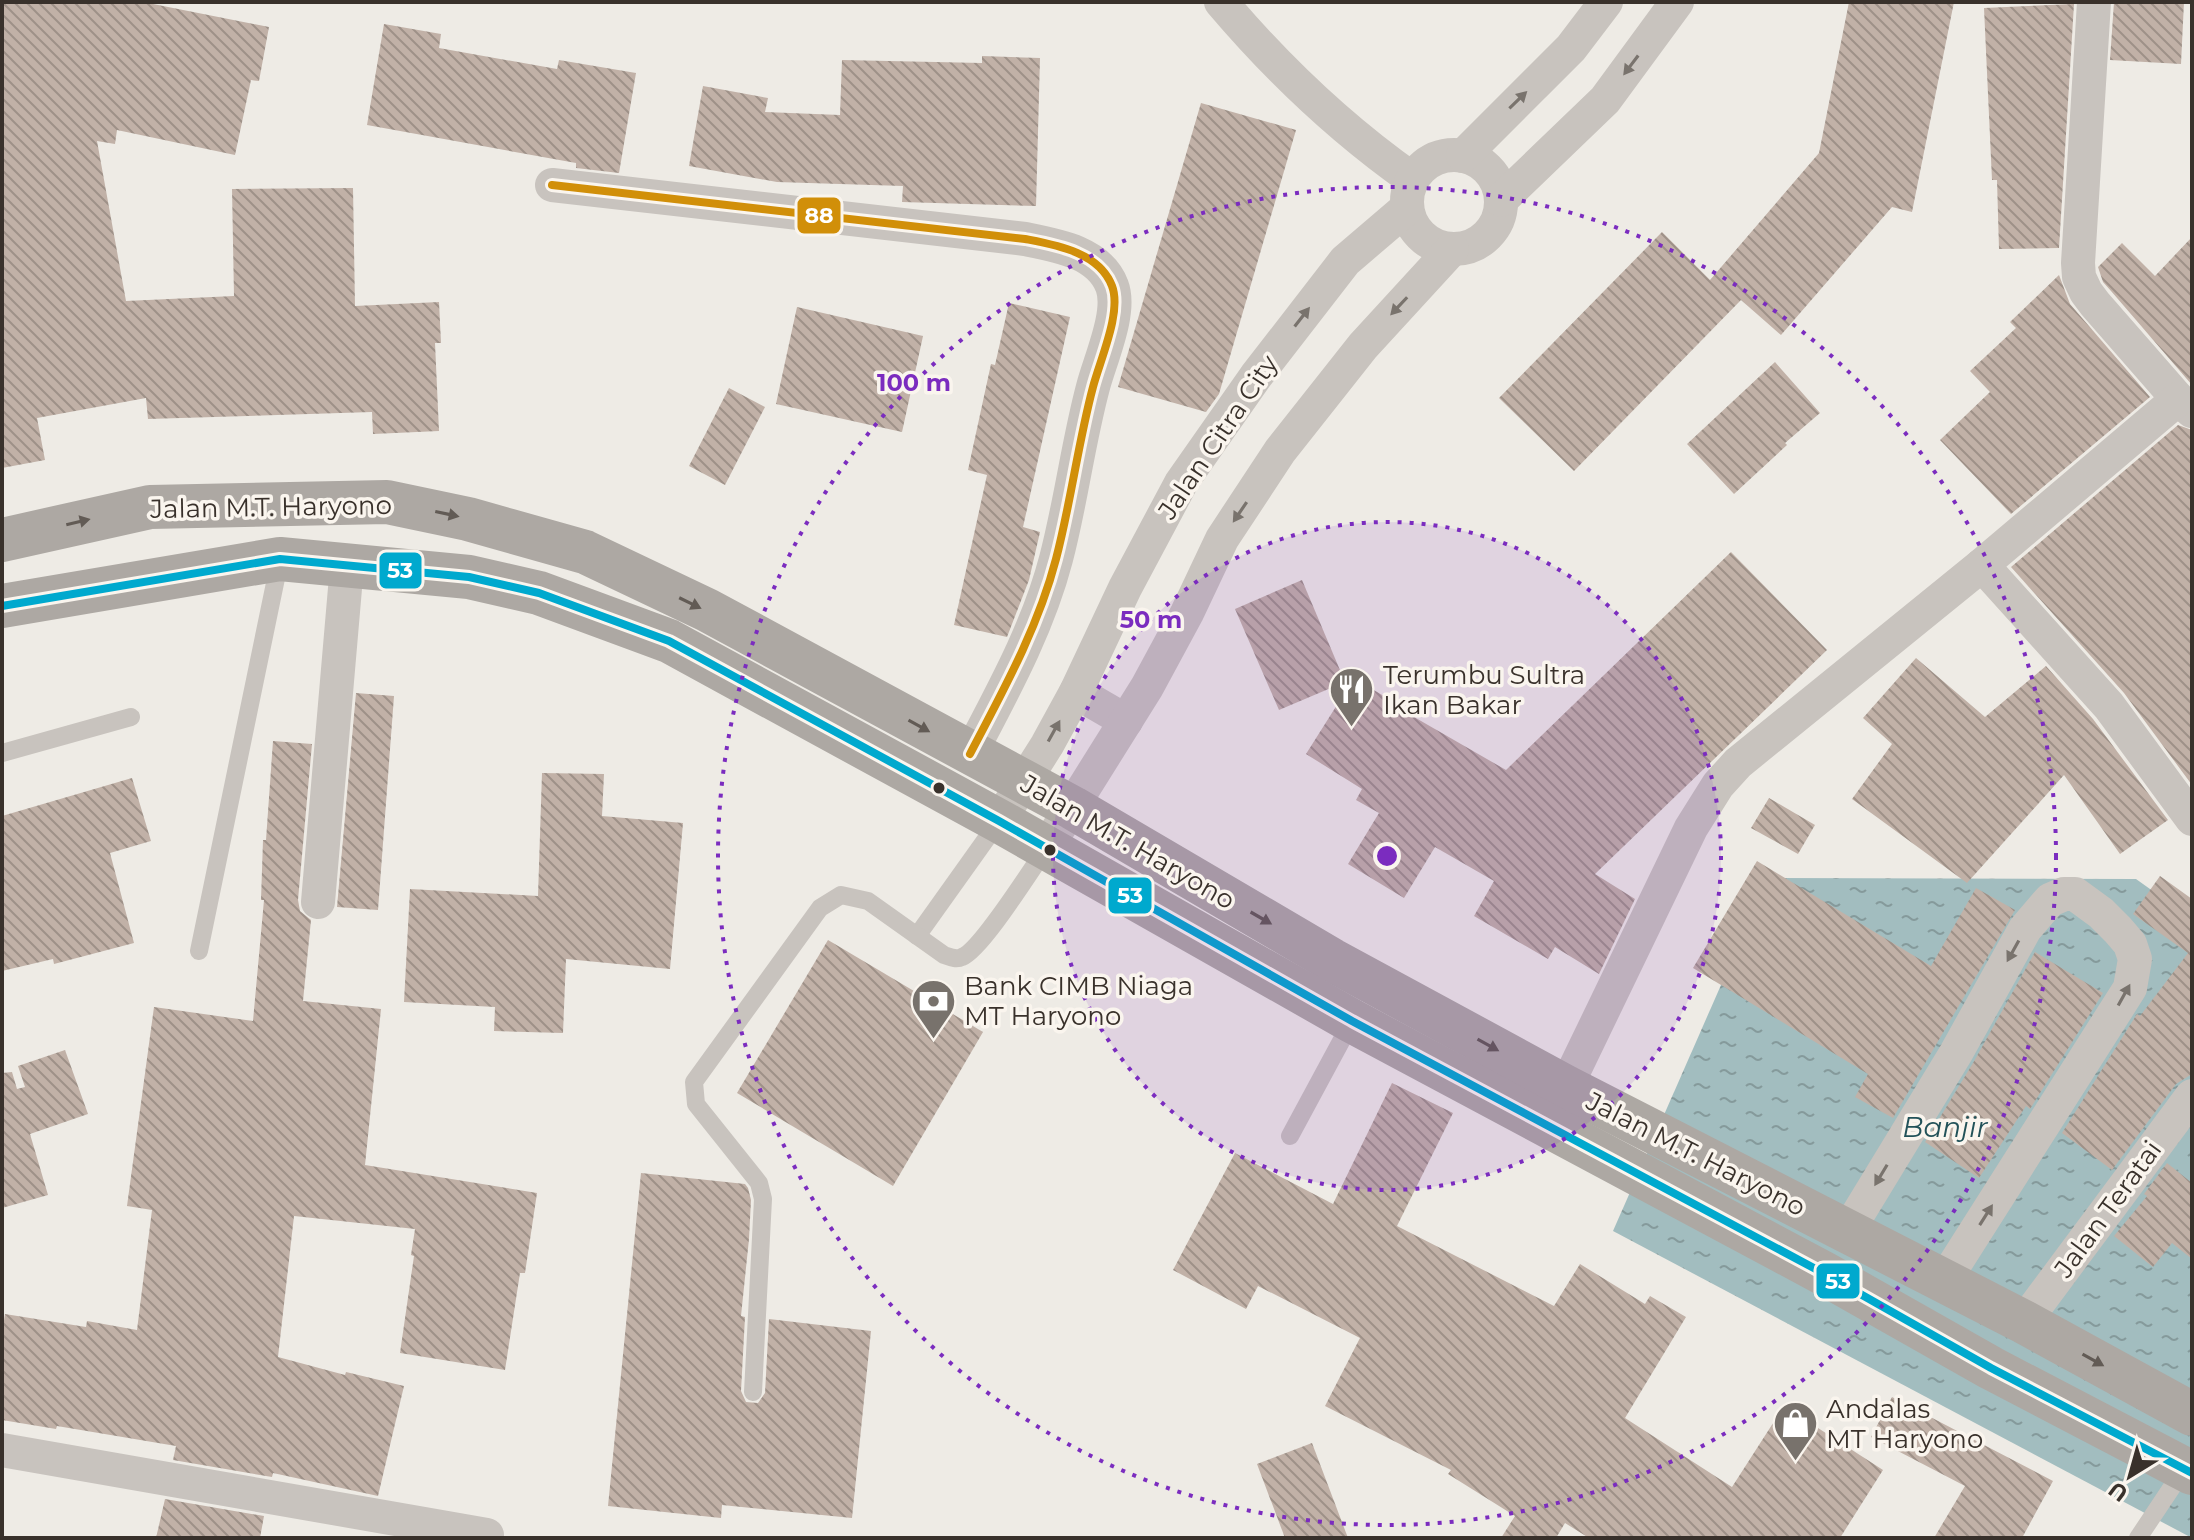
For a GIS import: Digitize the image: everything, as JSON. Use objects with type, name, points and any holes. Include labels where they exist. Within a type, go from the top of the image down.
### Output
[{"type":"main road","name":"Jalan M.T. Haryono","points":[[2,540],[150,507],[387,502],[468,519],[585,552],[707,610],[1073,808],[1332,960],[1566,1087],[2024,1322],[2192,1414]]},
{"type":"main road","name":"Jalan M.T. Haryono","points":[[2,606],[280,559],[469,577],[539,593],[669,641],[999,821],[1045,850],[1352,1021],[1825,1274],[1991,1368],[2188,1471]]},
{"type":"street","points":[[1221,2],[1261,49],[1384,159],[1410,193]]},
{"type":"street","points":[[1463,156],[1571,48],[1606,2]]},
{"type":"street","points":[[1501,200],[1605,100],[1677,2]]},
{"type":"street","points":[[1566,1087],[1672,863],[1702,807],[1718,785],[1738,763],[2185,405],[2102,313],[2079,277],[2094,2]]},
{"type":"street","points":[[1444,155],[1463,156],[1476,160],[1489,170],[1498,184],[1501,200],[1499,217],[1491,232],[1464,249],[1431,244],[1410,219],[1410,193],[1428,161],[1444,155]]},
{"type":"street","points":[[552,185],[1025,239],[1076,252],[1105,274],[1115,298],[1112,321],[1092,390],[1056,561],[1023,652],[970,754]]},
{"type":"street","name":"Jalan Citra City","points":[[999,821],[1076,692],[1125,588],[1181,483],[1256,376],[1345,261],[1410,193]]},
{"type":"street","points":[[1045,850],[1126,721],[1187,613],[1222,539],[1280,451],[1363,346],[1452,249]]},
{"type":"street","points":[[318,902],[347,565]]},
{"type":"street","points":[[1982,565],[2109,706],[2192,819]]},
{"type":"street","points":[[1076,692],[1126,721]]},
{"type":"street","points":[[1847,1232],[1956,1053],[2025,929],[2050,900],[2064,894],[2075,894],[2101,913],[2130,944],[2135,959],[2130,988],[1944,1281]]},
{"type":"street","name":"Jalan Teratai","points":[[2024,1322],[2192,1096]]},
{"type":"street","points":[[2,1450],[487,1535]]},
{"type":"lane","points":[[199,951],[280,559]]},
{"type":"lane","points":[[2,753],[131,717]]},
{"type":"lane","points":[[917,936],[999,821]]},
{"type":"lane","points":[[753,1392],[763,1199],[759,1183],[696,1104],[694,1082],[820,908],[841,895],[868,901],[944,955],[962,958],[980,942],[1045,850]]},
{"type":"lane","points":[[1290,1136],[1352,1021]]},
{"type":"lane","points":[[2138,1538],[2188,1471]]},
{"type":"water","name":"Banjir","points":[[1768,878],[2136,879],[2192,919],[2192,1538],[1613,1231]]},
{"type":"building","points":[[2,2],[143,2],[269,27],[259,81],[251,80],[235,155],[117,130],[115,144],[97,141],[126,301],[234,296],[232,189],[353,188],[355,306],[439,302],[441,343],[435,343],[439,431],[373,434],[372,412],[148,419],[146,398],[37,418],[45,460],[2,468]]},
{"type":"building","points":[[1849,2],[1954,2],[1912,212],[1892,207],[1781,335],[1741,300],[1574,471],[1499,398],[1662,232],[1710,280],[1819,153]]},
{"type":"building","points":[[2114,2],[2184,2],[2181,64],[2110,60]]},
{"type":"building","points":[[2074,4],[2059,248],[1999,249],[1997,180],[1992,180],[1984,8]]},
{"type":"building","points":[[384,24],[441,34],[439,48],[557,69],[559,60],[636,73],[619,173],[576,168],[576,163],[367,125]]},
{"type":"building","points":[[982,56],[1040,58],[1036,206],[902,202],[903,186],[777,182],[689,166],[703,86],[768,98],[765,112],[840,115],[842,60],[982,63]]},
{"type":"building","points":[[1201,103],[1296,130],[1219,394],[1206,412],[1118,387]]},
{"type":"building","points":[[2192,237],[2192,385],[2103,282],[2098,267],[2122,243],[2155,276]]},
{"type":"building","points":[[2059,275],[2070,304],[2150,397],[2011,514],[1940,440],[1990,392],[1970,371],[2016,328],[2010,322]]},
{"type":"building","points":[[1009,303],[1070,317],[1023,527],[1040,532],[1029,580],[1007,637],[954,625],[987,475],[968,470],[991,364],[995,365]]},
{"type":"building","points":[[797,307],[923,336],[902,432],[776,404]]},
{"type":"building","points":[[1775,362],[1820,413],[1734,494],[1687,444]]},
{"type":"building","points":[[729,388],[765,407],[725,485],[689,466]]},
{"type":"building","points":[[2178,425],[2192,430],[2192,785],[2124,693],[2011,567]]},
{"type":"building","points":[[1731,552],[1827,650],[1595,874],[1635,899],[1599,974],[1555,947],[1548,959],[1474,916],[1494,881],[1435,847],[1404,898],[1348,864],[1379,813],[1356,800],[1362,789],[1306,754],[1354,678],[1397,704],[1395,706],[1506,770]]},
{"type":"building","points":[[1302,580],[1345,682],[1279,710],[1235,609]]},
{"type":"building","points":[[1916,658],[1985,717],[2046,666],[2093,719],[2168,820],[2120,854],[2064,775],[1967,883],[1852,799],[1892,744],[1863,718]]},
{"type":"building","points":[[356,693],[394,696],[378,910],[337,907]]},
{"type":"building","points":[[273,741],[312,744],[298,900],[300,911],[311,920],[303,1001],[381,1009],[365,1165],[537,1193],[525,1273],[520,1273],[505,1370],[400,1353],[415,1229],[294,1216],[278,1357],[345,1375],[346,1372],[404,1386],[378,1496],[273,1473],[272,1477],[173,1460],[176,1446],[2,1420],[2,1334],[5,1314],[86,1327],[87,1321],[137,1330],[152,1210],[127,1206],[154,1007],[253,1021],[264,900],[261,900],[263,840],[266,840]]},
{"type":"building","points":[[542,773],[604,774],[602,816],[683,823],[670,969],[566,959],[563,1033],[494,1031],[495,1007],[404,1002],[410,889],[538,896]]},
{"type":"building","points":[[132,778],[151,841],[110,853],[134,943],[54,964],[53,959],[2,971],[2,816]]},
{"type":"building","points":[[1769,798],[1815,825],[1798,854],[1751,828]]},
{"type":"building","points":[[1757,861],[1931,966],[1976,888],[2015,910],[1893,1118],[1855,1097],[1868,1074],[1693,968]]},
{"type":"building","points":[[2160,876],[2192,899],[2192,1074],[2176,1084],[2112,1170],[2062,1133],[2137,1014],[2140,1016],[2188,953],[2133,914]]},
{"type":"building","points":[[828,940],[983,1032],[893,1186],[737,1093]]},
{"type":"building","points":[[2035,952],[2103,993],[2030,1109],[2026,1106],[1979,1178],[1925,1142]]},
{"type":"building","points":[[65,1050],[88,1114],[30,1134],[48,1195],[2,1208],[2,1073],[12,1072],[17,1089],[25,1087],[18,1066]]},
{"type":"building","points":[[1392,1083],[1453,1113],[1397,1226],[1554,1306],[1580,1264],[1645,1304],[1650,1296],[1686,1317],[1625,1418],[1732,1487],[1784,1406],[1883,1470],[1840,1538],[1589,1538],[1565,1523],[1556,1538],[1501,1538],[1515,1516],[1448,1474],[1451,1470],[1325,1406],[1360,1338],[1258,1286],[1246,1309],[1173,1270],[1235,1153],[1333,1204]]},
{"type":"building","points":[[2167,1163],[2192,1183],[2192,1259],[2172,1243],[2153,1267],[2114,1236],[2147,1196],[2144,1194]]},
{"type":"building","points":[[641,1173],[745,1184],[748,1188],[751,1200],[749,1239],[741,1316],[745,1317],[741,1391],[746,1402],[758,1403],[765,1393],[769,1319],[871,1331],[852,1518],[722,1505],[721,1518],[608,1506]]},
{"type":"building","points":[[1892,1397],[2053,1481],[2022,1538],[1934,1538],[1965,1486],[1871,1437]]},
{"type":"building","points":[[1312,1443],[1348,1538],[1285,1538],[1257,1464]]},
{"type":"building","points":[[165,1499],[264,1516],[260,1538],[156,1538]]},
{"type":"transit line","name":"88","points":[[552,185],[1025,239],[1075,252],[1106,274],[1114,297],[1112,322],[1088,408],[1056,559],[1030,634],[970,754]]},
{"type":"transit line","name":"53","points":[[2,606],[280,559],[469,577],[539,593],[669,641],[999,821],[1352,1021],[1825,1274],[1991,1368],[2192,1473]]},
{"type":"place","name":"Terumbu Sultra Ikan Bakar","points":[[1352,729]]},
{"type":"place","name":"Bank CIMB Niaga MT Haryono","points":[[933,1040]]},
{"type":"place","name":"Andalas MT Haryono","points":[[1795,1463]]}]
